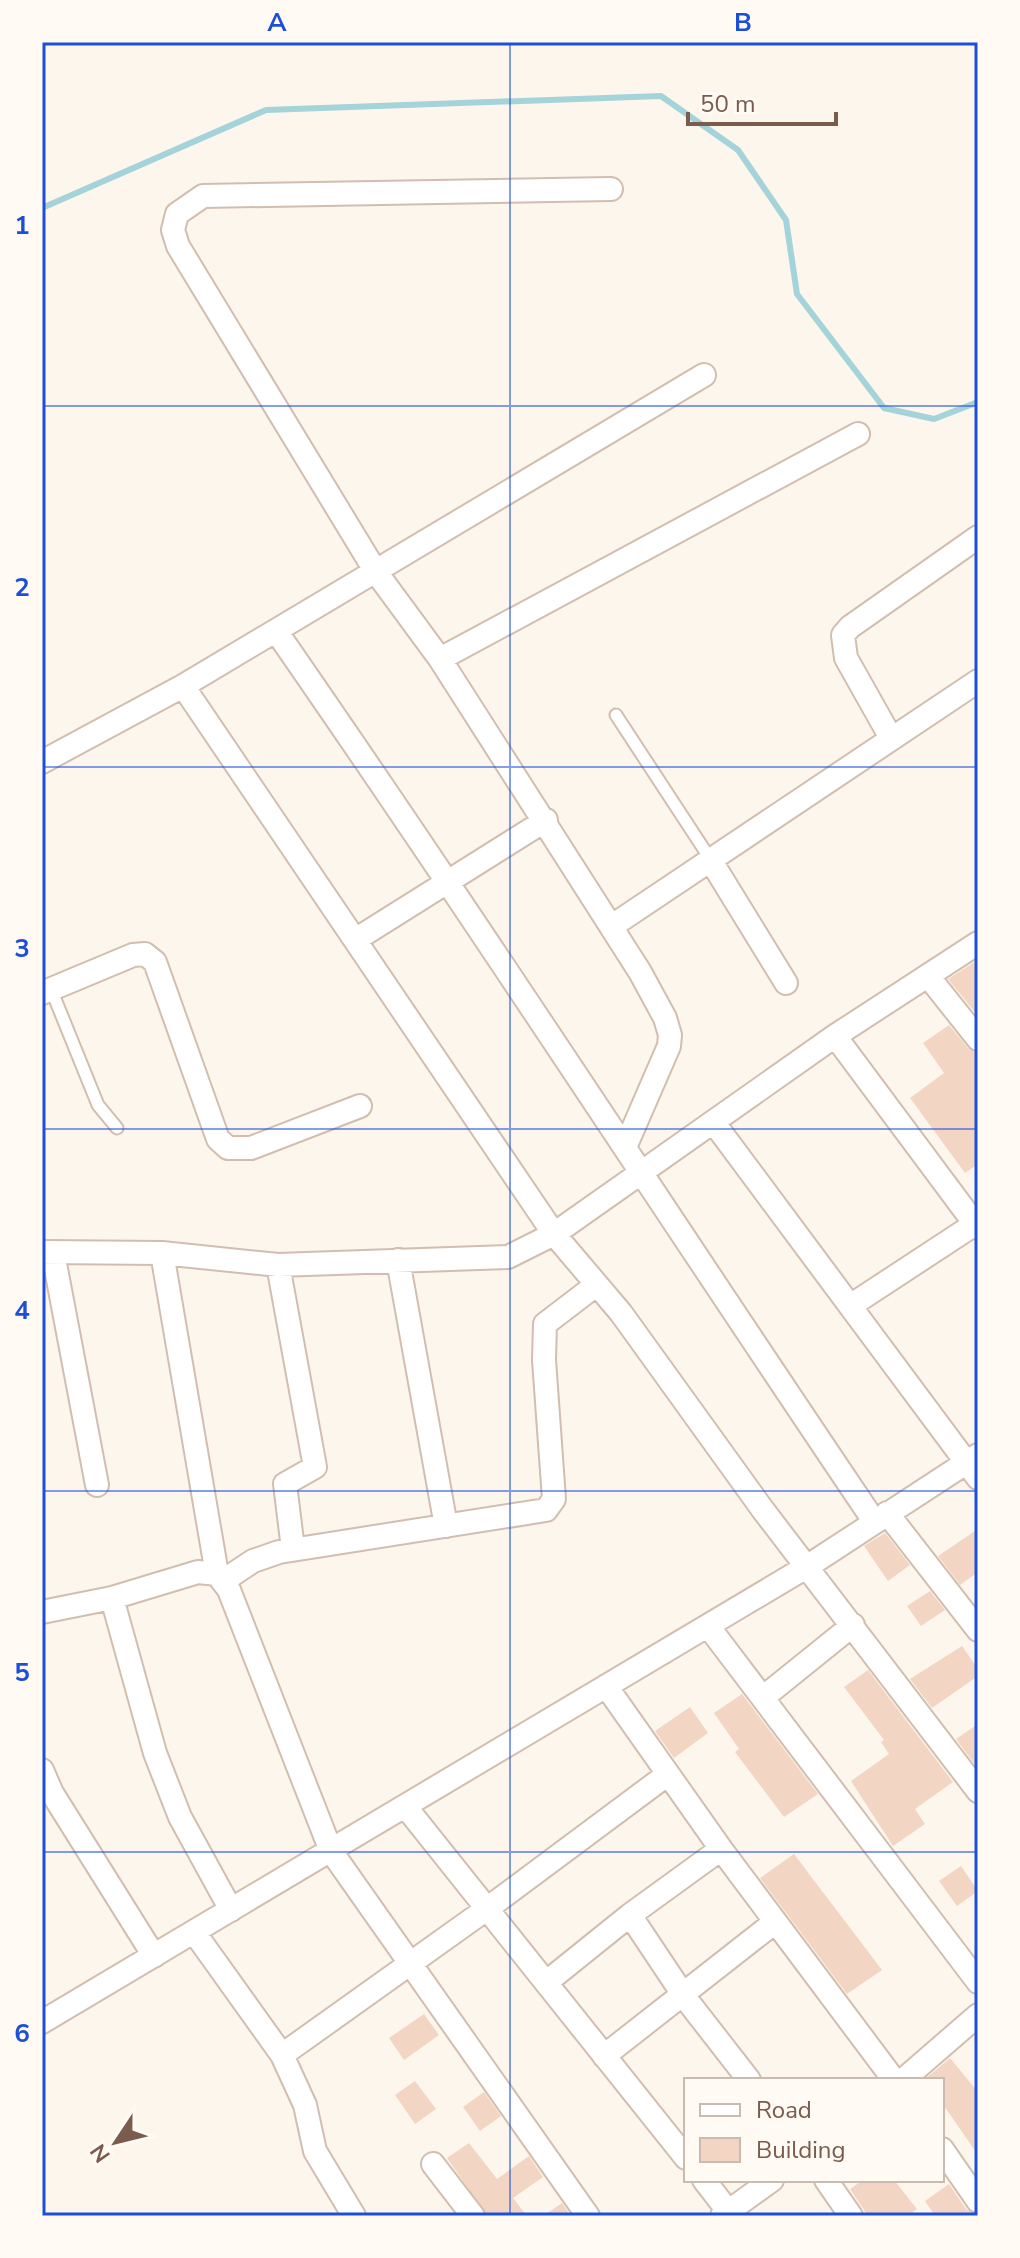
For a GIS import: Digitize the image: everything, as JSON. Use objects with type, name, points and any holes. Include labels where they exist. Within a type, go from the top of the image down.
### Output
[{"type":"street","points":[[611,189],[203,196],[177,214],[173,230],[178,246],[376,572],[440,659],[546,820],[640,972],[670,1035],[660,1072],[626,1145]]},
{"type":"street","points":[[42,762],[183,686],[704,375]]},
{"type":"street","points":[[440,659],[858,434]]},
{"type":"street","points":[[891,738],[846,658],[843,635],[978,537]]},
{"type":"street","points":[[276,631],[450,882],[626,1145],[663,1210],[880,1517],[978,1630]]},
{"type":"street","points":[[612,926],[978,681]]},
{"type":"street","points":[[183,686],[554,1234],[621,1313],[754,1498],[978,1791]]},
{"type":"street","points":[[355,940],[546,820]]},
{"type":"street","points":[[711,861],[786,983]]},
{"type":"street","points":[[97,1485],[47,1252],[162,1253],[278,1265],[508,1257],[554,1234],[835,1036],[978,943]]},
{"type":"street","points":[[46,991],[133,955],[145,954],[155,962],[218,1139],[228,1148],[251,1148],[360,1106]]},
{"type":"street","points":[[928,976],[978,1039]]},
{"type":"street","points":[[835,1036],[976,1226],[850,1306]]},
{"type":"street","points":[[42,2022],[694,1635],[808,1566],[880,1517],[974,1465],[850,1306],[714,1123]]},
{"type":"street","points":[[162,1253],[220,1578],[331,1851],[409,1966],[588,2216]]},
{"type":"street","points":[[398,1260],[446,1526]]},
{"type":"street","points":[[278,1265],[315,1467],[285,1484],[286,1551]]},
{"type":"street","points":[[42,1612],[112,1598],[198,1572],[220,1578],[253,1561],[286,1551],[538,1513],[551,1506],[554,1499],[544,1360],[545,1324],[599,1288]]},
{"type":"street","points":[[112,1598],[155,1753],[180,1817],[231,1910]]},
{"type":"street","points":[[765,1696],[853,1625]]},
{"type":"street","points":[[694,1635],[765,1696],[978,1982]]},
{"type":"street","points":[[606,1686],[721,1849],[892,2078]]},
{"type":"street","points":[[42,1770],[52,1793],[154,1956]]},
{"type":"street","points":[[282,2055],[409,1966],[668,1774]]},
{"type":"street","points":[[405,1806],[548,1981],[684,2156]]},
{"type":"street","points":[[548,1981],[630,1915],[721,1849]]},
{"type":"street","points":[[630,1915],[683,1995],[747,2078]]},
{"type":"street","points":[[604,2056],[775,1922]]},
{"type":"street","points":[[194,1932],[282,2055],[305,2105],[315,2151],[354,2216]]},
{"type":"street","points":[[905,2078],[978,2015]]},
{"type":"street","points":[[944,2152],[978,2201]]},
{"type":"street","points":[[433,2164],[473,2216]]},
{"type":"street","points":[[705,2182],[727,2214],[769,2182]]},
{"type":"street","points":[[827,2182],[851,2216]]},
{"type":"lane","points":[[616,715],[711,861]]},
{"type":"lane","points":[[46,991],[98,1105],[117,1128]]},
{"type":"building","points":[[978,960],[978,1016],[948,979]]},
{"type":"building","points":[[949,1025],[968,1048],[978,1053],[978,1164],[965,1173],[910,1098],[944,1073],[923,1043]]},
{"type":"building","points":[[978,1529],[978,1572],[960,1585],[938,1556]]},
{"type":"building","points":[[885,1533],[910,1565],[888,1581],[864,1546]]},
{"type":"building","points":[[930,1591],[945,1610],[921,1626],[907,1606]]},
{"type":"building","points":[[962,1646],[978,1669],[978,1676],[932,1708],[910,1679]]},
{"type":"building","points":[[868,1670],[953,1782],[915,1809],[925,1824],[893,1846],[851,1781],[889,1754],[881,1742],[884,1740],[844,1687]]},
{"type":"building","points":[[742,1694],[818,1794],[784,1817],[735,1752],[739,1749],[714,1713]]},
{"type":"building","points":[[690,1707],[708,1733],[674,1758],[655,1731]]},
{"type":"building","points":[[978,1724],[978,1765],[976,1766],[956,1739]]},
{"type":"building","points":[[794,1854],[882,1970],[847,1994],[760,1878]]},
{"type":"building","points":[[961,1866],[978,1891],[957,1906],[939,1881]]},
{"type":"building","points":[[424,2014],[439,2035],[404,2060],[389,2038]]},
{"type":"building","points":[[950,2058],[978,2092],[978,2155],[944,2106],[944,2078],[926,2078]]},
{"type":"building","points":[[415,2081],[436,2109],[415,2124],[395,2095]]},
{"type":"building","points":[[484,2092],[501,2116],[480,2131],[463,2107]]},
{"type":"building","points":[[469,2143],[497,2179],[529,2156],[543,2177],[513,2198],[527,2216],[487,2216],[447,2158]]},
{"type":"building","points":[[860,2182],[896,2182],[917,2209],[907,2216],[868,2216],[850,2189]]},
{"type":"building","points":[[949,2184],[966,2209],[978,2216],[935,2216],[925,2201]]},
{"type":"building","points":[[562,2203],[571,2216],[543,2216]]},
{"type":"waterway","points":[[42,208],[266,110],[661,96],[738,150],[786,220],[797,294],[884,408],[934,419],[978,402]]}]
